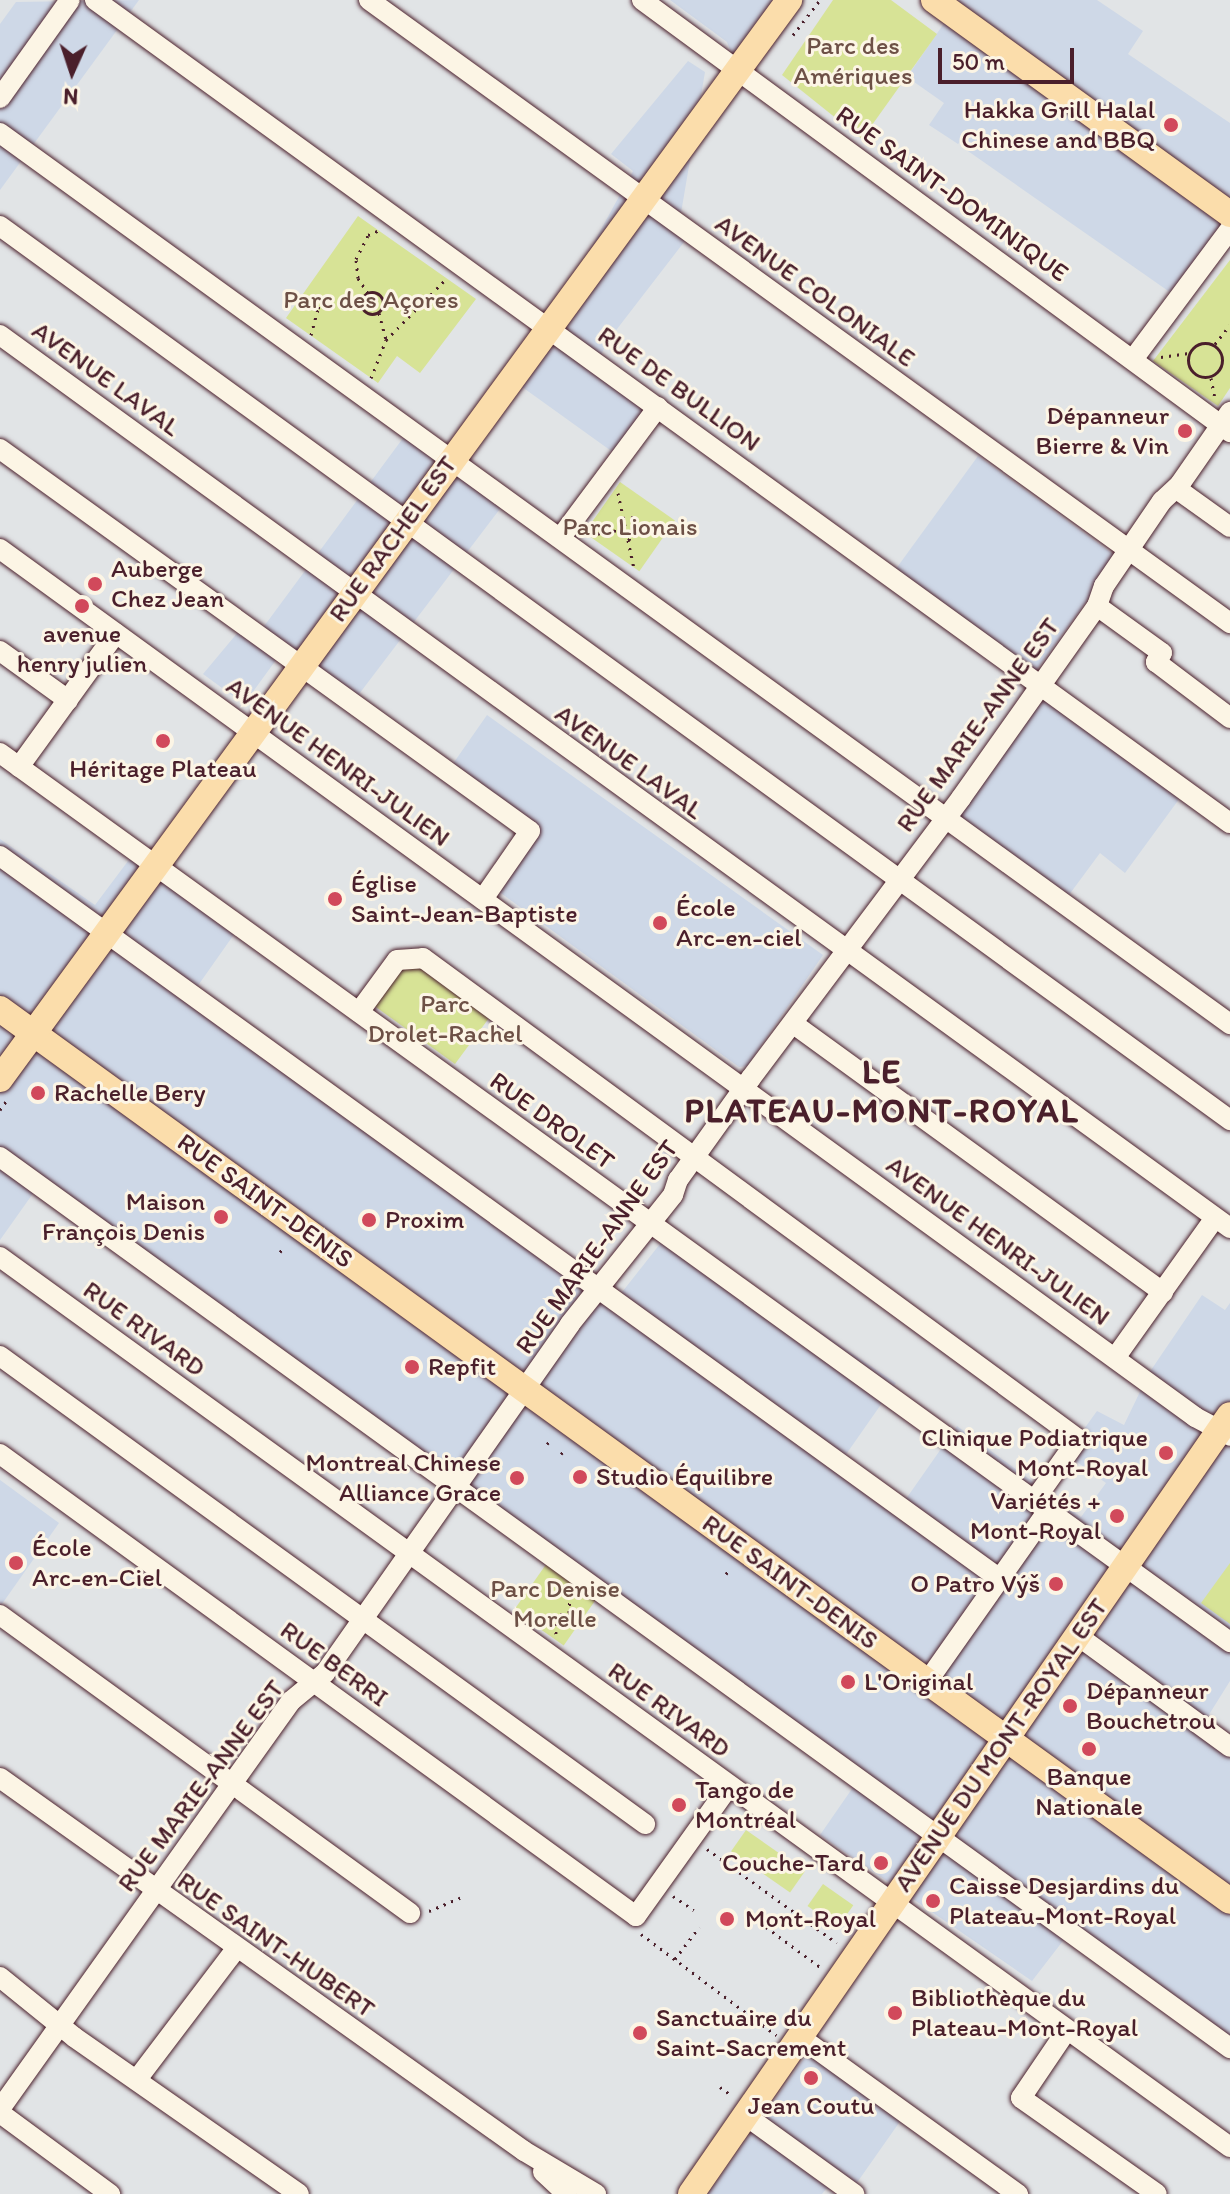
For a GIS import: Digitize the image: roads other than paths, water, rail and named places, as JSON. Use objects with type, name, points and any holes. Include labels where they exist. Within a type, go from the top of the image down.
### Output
[{"type":"main road","name":"RUE RACHEL EST","points":[[0,1079],[641,197],[789,0]]},
{"type":"main road","points":[[934,0],[1230,214]]},
{"type":"main road","name":"RUE SAINT-DENIS","points":[[0,1009],[1230,1901]]},
{"type":"main road","name":"AVENUE DU MONT-ROYAL EST","points":[[691,2194],[738,2105],[800,2037],[1124,1566],[1226,1427]]},
{"type":"street","points":[[0,98],[70,0]]},
{"type":"street","name":"RUE DE BULLION","points":[[95,0],[1230,823]]},
{"type":"street","name":"AVENUE COLONIALE","points":[[369,0],[1230,623]]},
{"type":"street","name":"RUE SAINT-DOMINIQUE","points":[[642,0],[734,70],[1225,420]]},
{"type":"street","points":[[0,133],[452,457],[1230,1024]]},
{"type":"street","points":[[0,226],[1230,1120]]},
{"type":"street","points":[[1134,358],[1230,229]]},
{"type":"street","name":"AVENUE LAVAL","points":[[0,335],[847,954],[1223,1223]]},
{"type":"street","points":[[561,537],[658,407]]},
{"type":"street","name":"RUE MARIE-ANNE EST","points":[[0,2111],[59,2021],[291,1701],[315,1683],[458,1489],[472,1461],[524,1389],[649,1225],[743,1090],[847,954],[899,877],[1041,686],[1097,606],[1129,550],[1225,420]]},
{"type":"street","points":[[0,449],[530,831],[483,899]]},
{"type":"street","points":[[1177,489],[1230,527]]},
{"type":"street","name":"AVENUE HENRI-JULIEN","points":[[0,549],[1115,1358],[1226,1427]]},
{"type":"street","points":[[1097,606],[1162,653],[1156,662],[1230,718]]},
{"type":"street","points":[[19,767],[116,633]]},
{"type":"street","points":[[0,651],[68,700]]},
{"type":"street","name":"RUE DROLET","points":[[0,753],[1230,1642]]},
{"type":"street","points":[[0,856],[1000,1579]]},
{"type":"street","points":[[359,1012],[397,960],[423,958],[1078,1439],[1000,1579],[927,1682]]},
{"type":"street","points":[[795,1025],[1163,1292]]},
{"type":"street","points":[[0,1157],[1230,2048]]},
{"type":"street","points":[[1115,1358],[1163,1292],[1223,1223]]},
{"type":"street","name":"RUE RIVARD","points":[[0,1257],[891,1905],[1230,2147]]},
{"type":"street","points":[[0,1356],[645,1824]]},
{"type":"street","name":"RUE BERRI","points":[[0,1454],[315,1683],[637,1924],[729,1786]]},
{"type":"street","points":[[0,1615],[410,1913]]},
{"type":"street","points":[[1078,1636],[1230,1747]]},
{"type":"street","name":"RUE SAINT-HUBERT","points":[[0,1778],[236,1949],[524,2151],[596,2194]]},
{"type":"street","points":[[138,2078],[236,1949]]},
{"type":"street","points":[[0,1977],[299,2194]]},
{"type":"street","points":[[1067,2030],[1021,2098],[1157,2194]]},
{"type":"street","points":[[800,2037],[1018,2194]]},
{"type":"street","points":[[738,2105],[826,2186],[854,2194]]},
{"type":"street","points":[[0,2111],[98,2191]]},
{"type":"street","name":"RUE SAINT-HUBERT","points":[[524,2151],[563,2193]]},
{"type":"place","name":"Hakka Grill Halal Chinese and BBQ","points":[[1171,125]]},
{"type":"place","name":"Dépanneur Bierre & Vin","points":[[1185,431]]},
{"type":"place","name":"Auberge Chez Jean","points":[[95,584]]},
{"type":"place","name":"avenue henry julien","points":[[82,606]]},
{"type":"place","name":"Héritage Plateau","points":[[163,741]]},
{"type":"place","name":"Église Saint-Jean-Baptiste","points":[[335,899]]},
{"type":"place","name":"École Arc-en-ciel","points":[[660,923]]},
{"type":"place","name":"Rachelle Bery","points":[[38,1093]]},
{"type":"place","name":"Maison François Denis","points":[[221,1217]]},
{"type":"place","name":"Proxim","points":[[369,1220]]},
{"type":"place","name":"Repfit","points":[[412,1367]]},
{"type":"place","name":"Clinique Podiatrique Mont-Royal","points":[[1166,1453]]},
{"type":"place","name":"Studio Équilibre","points":[[580,1477]]},
{"type":"place","name":"Montreal Chinese Alliance Grace","points":[[517,1478]]},
{"type":"place","name":"Variétés + Mont-Royal","points":[[1117,1516]]},
{"type":"place","name":"École Arc-en-Ciel","points":[[16,1563]]},
{"type":"place","name":"O Patro Výš","points":[[1056,1584]]},
{"type":"place","name":"L'Original","points":[[848,1682]]},
{"type":"place","name":"Dépanneur Bouchetrou","points":[[1070,1706]]},
{"type":"place","name":"Banque Nationale","points":[[1089,1749]]},
{"type":"place","name":"Tango de Montréal","points":[[679,1805]]},
{"type":"place","name":"Couche-Tard","points":[[881,1863]]},
{"type":"place","name":"Caisse Desjardins du Plateau-Mont-Royal","points":[[933,1901]]},
{"type":"place","name":"Mont-Royal","points":[[727,1919]]},
{"type":"place","name":"Bibliothèque du Plateau-Mont-Royal","points":[[895,2013]]},
{"type":"place","name":"Sanctuaire du Saint-Sacrement","points":[[640,2033]]},
{"type":"place","name":"Jean Coutu","points":[[811,2078]]},
{"type":"district","name":"LE PLATEAU-MONT-ROYAL","points":[[882,1090]]},
{"type":"park label","name":"Parc des Amériques","points":[[853,61]]},
{"type":"park label","name":"Parc des Açores","points":[[371,300]]},
{"type":"park label","name":"Parc Lionais","points":[[630,527]]},
{"type":"park label","name":"Parc Drolet-Rachel","points":[[445,1019]]},
{"type":"park label","name":"Parc Denise Morelle","points":[[555,1604]]}]
